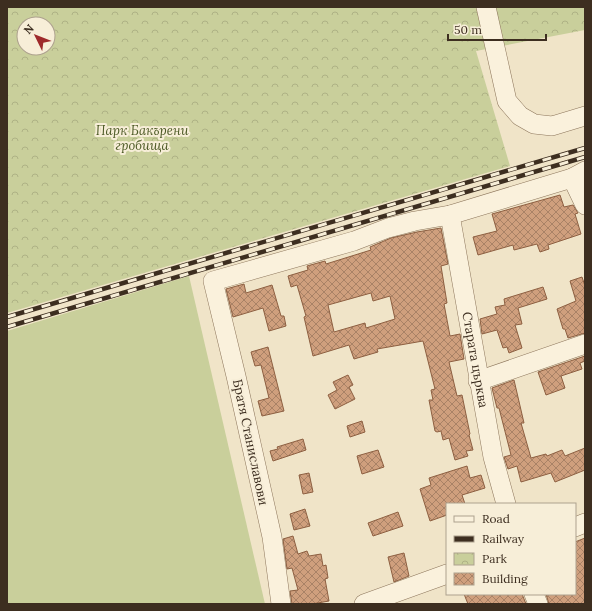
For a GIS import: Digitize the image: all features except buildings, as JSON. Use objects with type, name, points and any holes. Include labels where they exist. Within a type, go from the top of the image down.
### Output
[{"type":"street","points":[[486,7],[507,101],[520,116],[534,124],[552,126],[585,116]]},
{"type":"street","points":[[450,215],[578,174],[585,205]]},
{"type":"street","name":"Братя Станиславови","points":[[281,604],[272,537],[213,281],[354,241],[388,228],[415,221],[450,215]]},
{"type":"street","name":"Старата църква","points":[[450,215],[478,381],[493,457],[506,503]]},
{"type":"street","points":[[478,381],[585,344]]},
{"type":"street","points":[[364,604],[446,574]]},
{"type":"green space","name":"Парк Бакърени гробища","points":[[7,7],[585,7],[585,30],[476,51],[510,166],[7,313]]},
{"type":"green space","points":[[189,276],[265,604],[7,604],[7,331]]},
{"type":"railway","points":[[7,317],[585,148]]},
{"type":"railway","points":[[7,327],[585,157]]}]
